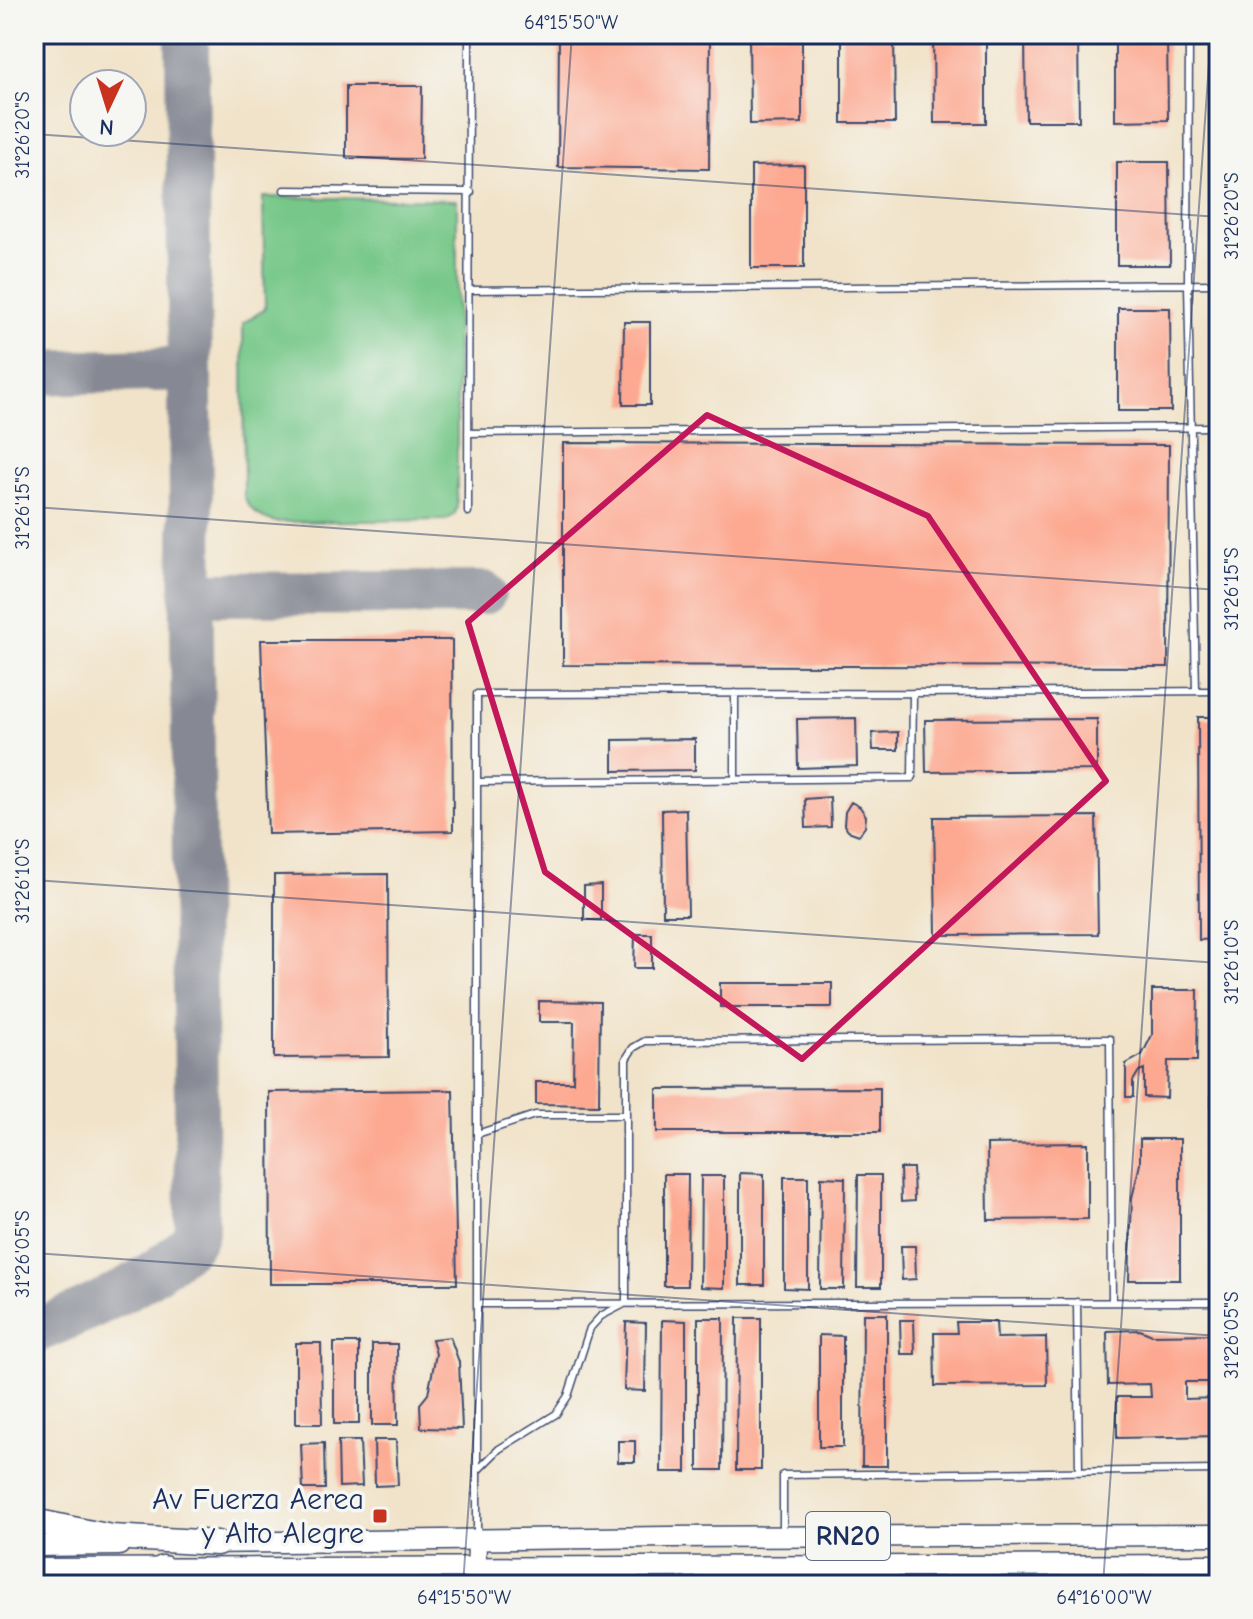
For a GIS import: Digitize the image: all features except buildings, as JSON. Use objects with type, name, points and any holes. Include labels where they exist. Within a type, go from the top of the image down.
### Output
[{"type":"highway","points":[[34,1521],[111,1537],[217,1543]]},
{"type":"main road","name":"RN20","points":[[34,1546],[477,1539],[1219,1535]]},
{"type":"main road","points":[[476,1577],[477,1539]]},
{"type":"main road","name":"RN20","points":[[34,1569],[164,1576],[217,1572],[476,1577],[970,1576],[1219,1565]]},
{"type":"lane","points":[[468,512],[469,34]]},
{"type":"lane","points":[[1189,34],[1188,284],[1196,691]]},
{"type":"lane","points":[[284,190],[471,192]]},
{"type":"lane","points":[[470,290],[1219,284]]},
{"type":"lane","points":[[468,433],[1219,427]]},
{"type":"lane","points":[[477,1539],[477,694],[1219,691]]},
{"type":"lane","points":[[735,693],[735,780]]},
{"type":"lane","points":[[477,782],[912,778],[913,693]]},
{"type":"lane","points":[[626,1303],[626,1059],[633,1048],[645,1041],[1110,1039],[1112,1302]]},
{"type":"lane","points":[[477,1134],[535,1115],[626,1115]]},
{"type":"lane","points":[[1077,1302],[1079,1472]]},
{"type":"lane","points":[[477,1304],[1219,1302]]},
{"type":"lane","points":[[477,1471],[499,1449],[556,1414],[568,1396],[590,1328],[601,1316],[626,1303]]},
{"type":"lane","points":[[783,1537],[783,1475],[1219,1470]]},
{"type":"highlighted area","points":[[707,415],[928,516],[1106,781],[802,1059],[545,872],[468,622]]},
{"type":"green space","points":[[263,197],[457,200],[457,508],[454,515],[446,520],[276,522],[256,513],[246,501],[243,323],[265,309]]},
{"type":"taxiway","points":[[34,1332],[140,1281],[188,1246],[197,1231],[187,34]]},
{"type":"taxiway","points":[[34,373],[190,369]]},
{"type":"taxiway","points":[[192,594],[484,593]]},
{"type":"place","name":"Av Fuerza Aerea y Alto Alegre","points":[[380,1516]]}]
